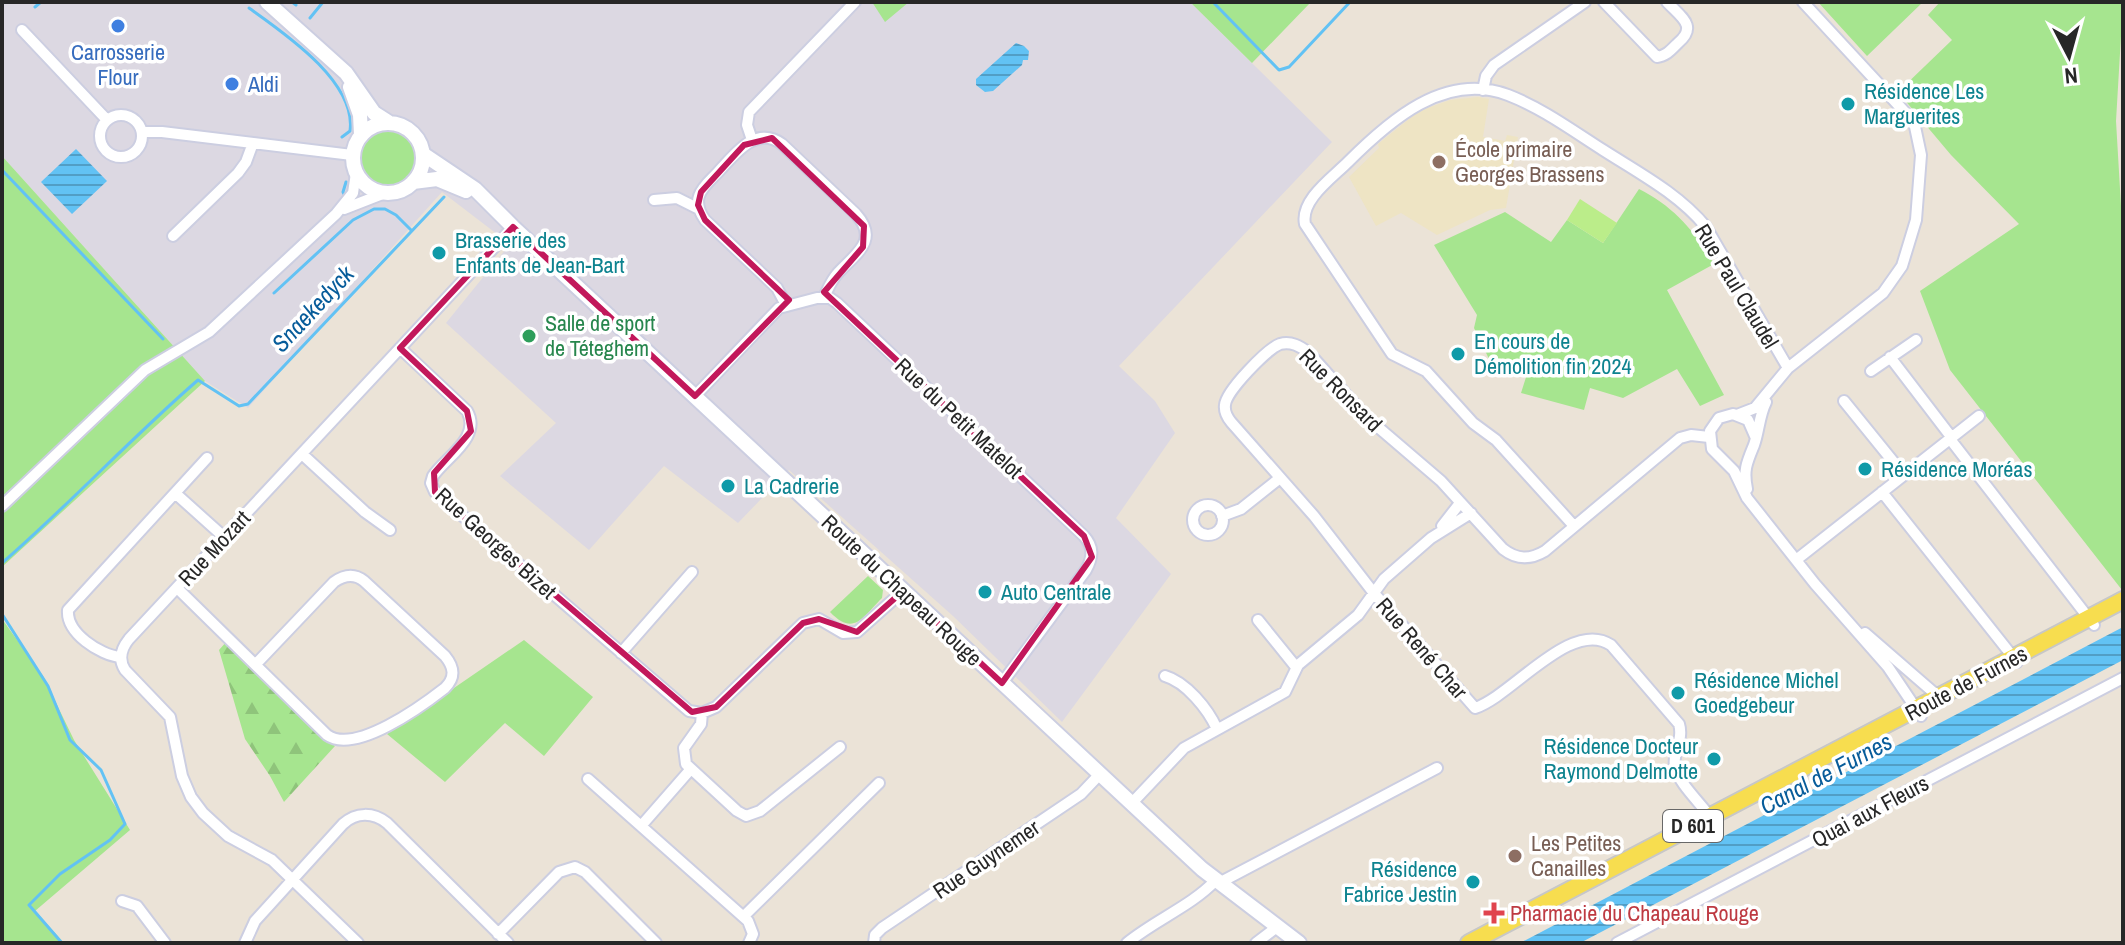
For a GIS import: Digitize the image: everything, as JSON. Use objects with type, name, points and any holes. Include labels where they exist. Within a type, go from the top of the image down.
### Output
[{"type":"main road","name":"Route de Furnes","points":[[1488,943],[2091,621],[2123,600]]},
{"type":"main road","name":"Route de Furnes","points":[[2091,621],[2123,610]]},
{"type":"main road","name":"Route de Furnes","points":[[1469,943],[1713,821]]},
{"type":"street","points":[[267,2],[335,62],[357,86],[374,113],[388,122],[402,125],[412,132],[420,144],[423,154],[421,170],[413,182],[402,191],[362,200],[336,214]]},
{"type":"street","points":[[752,140],[747,125],[749,112],[855,2]]},
{"type":"street","points":[[1483,90],[1486,76],[1494,65],[1585,2]]},
{"type":"street","points":[[1604,2],[1657,57],[1667,54],[1688,31],[1686,22],[1667,2]]},
{"type":"street","points":[[1803,2],[1912,119],[1918,133],[1921,159],[1916,220],[1908,251],[1897,275],[1872,304],[1785,372],[1755,408],[1719,418],[1712,426],[1709,437],[1712,449],[1734,471],[1743,493],[1836,609],[1879,657],[1919,713]]},
{"type":"street","points":[[22,30],[107,120]]},
{"type":"street","points":[[2,506],[145,370],[209,332],[352,196],[356,173],[352,155],[361,134],[361,120],[354,97],[335,62]]},
{"type":"street","name":"Rue Paul Claudel","points":[[1574,526],[1496,440],[1470,420],[1426,371],[1392,354],[1309,232],[1303,216],[1308,204],[1394,120],[1417,104],[1436,97],[1483,90],[1509,95],[1545,113],[1653,182],[1692,212],[1713,238],[1785,372]]},
{"type":"street","points":[[127,115],[138,123],[142,132],[140,146],[124,157],[107,151],[101,141],[101,130],[107,120],[114,116],[127,115]]},
{"type":"street","points":[[361,134],[372,126],[388,122]]},
{"type":"street","points":[[142,132],[158,131],[352,155]]},
{"type":"street","points":[[695,396],[770,315],[786,305],[824,297],[835,278],[863,247],[866,237],[864,226],[856,214],[782,144],[772,138],[752,140],[703,189],[698,198],[699,209],[705,220],[777,288],[786,305]]},
{"type":"street","points":[[173,236],[238,173],[253,143]]},
{"type":"street","name":"Route du Chapeau Rouge","points":[[423,154],[475,189],[1131,804],[1222,885],[1299,943]]},
{"type":"street","points":[[356,173],[370,189],[385,193]]},
{"type":"street","name":"Route du Chapeau Rouge","points":[[413,182],[433,179],[451,184],[482,202],[513,227]]},
{"type":"street","points":[[654,200],[677,198],[699,209]]},
{"type":"street","name":"Rue Mozart","points":[[120,657],[126,642],[513,227]]},
{"type":"street","name":"Rue du Petit Matelot","points":[[824,297],[837,303],[1091,546],[1092,557],[1086,570],[1002,683]]},
{"type":"street","points":[[1871,371],[1916,340]]},
{"type":"street","name":"Rue Ronsard","points":[[1373,592],[1320,522],[1228,418],[1225,404],[1231,390],[1270,351],[1287,343],[1305,350],[1365,416],[1436,477],[1460,503]]},
{"type":"street","name":"Rue Georges Bizet","points":[[400,348],[467,411],[471,419],[469,435],[433,476],[431,483],[435,492],[684,708],[702,713]]},
{"type":"street","points":[[1890,357],[2091,621]]},
{"type":"street","points":[[1753,506],[1745,466],[1761,412],[1785,372]]},
{"type":"street","points":[[1844,401],[1904,475]]},
{"type":"street","points":[[1737,415],[1750,423],[1755,436]]},
{"type":"street","points":[[1796,560],[1979,416]]},
{"type":"street","points":[[1131,804],[1184,748],[1285,692],[1296,667],[1358,615],[1373,592],[1431,538],[1460,503],[1503,549],[1520,558],[1533,557],[1542,553],[1680,438],[1691,435],[1709,437]]},
{"type":"street","points":[[1721,457],[1737,460],[1750,452]]},
{"type":"street","points":[[302,454],[365,512],[390,530]]},
{"type":"street","points":[[207,458],[68,610],[71,625],[94,648],[120,657],[125,670],[170,717],[182,776],[199,809],[224,833],[268,857],[358,943]]},
{"type":"street","points":[[1222,516],[1241,509],[1280,478]]},
{"type":"street","points":[[1882,492],[2017,660]]},
{"type":"street","points":[[175,493],[224,537]]},
{"type":"street","points":[[1431,538],[1471,513]]},
{"type":"street","points":[[621,653],[692,572]]},
{"type":"street","points":[[177,588],[327,735],[341,741],[393,723],[445,688],[451,682],[453,673],[447,659],[399,613],[362,579],[350,576],[334,582],[256,664]]},
{"type":"street","points":[[840,747],[752,816],[740,813],[690,770],[684,758],[684,748],[701,724],[702,713],[716,707],[803,623],[819,619],[843,633],[857,632],[903,591]]},
{"type":"street","name":"Rue René Char","points":[[1373,592],[1475,708],[1493,701],[1533,667],[1582,640],[1595,638],[1608,643],[1679,724],[1681,737],[1675,756],[1676,771],[1713,821]]},
{"type":"street","points":[[1836,609],[1941,700]]},
{"type":"street","points":[[1258,620],[1296,667]]},
{"type":"street","points":[[1165,676],[1181,684],[1217,729]]},
{"type":"street","name":"Quai aux Fleurs","points":[[1617,943],[2123,678]]},
{"type":"street","points":[[1127,943],[1201,894],[1437,768]]},
{"type":"street","points":[[641,826],[690,770]]},
{"type":"street","name":"Rue Guynemer","points":[[874,943],[875,935],[882,928],[1081,794],[1100,774]]},
{"type":"street","points":[[588,779],[744,916],[753,930],[749,943]]},
{"type":"street","points":[[744,916],[879,783]]},
{"type":"street","points":[[245,943],[255,921],[293,879],[348,819],[361,815],[376,816],[387,823],[508,943]]},
{"type":"street","points":[[498,934],[559,872],[572,867],[585,872],[656,943]]},
{"type":"street","points":[[122,901],[139,908],[165,943]]},
{"type":"street","points":[[1256,943],[1277,927]]},
{"type":"highlighted area","points":[[772,138],[864,226],[863,247],[824,292],[1084,536],[1092,557],[1002,683],[903,591],[857,632],[819,619],[803,623],[716,707],[692,712],[435,492],[434,473],[471,431],[467,411],[400,348],[513,227],[695,396],[789,300],[705,220],[698,205],[701,192],[744,145]]},
{"type":"shaded area","points":[[2,2],[872,2],[885,21],[909,2],[1190,2],[1332,142],[1119,366],[1155,401],[1175,433],[1116,518],[1171,574],[1062,722],[953,616],[789,470],[738,523],[664,466],[589,550],[500,476],[556,423],[446,323],[510,244],[442,192],[248,408],[205,381],[2,156]]},
{"type":"shaded area","name":"École primaire Georges Brassens","points":[[1489,99],[1483,137],[1505,141],[1507,135],[1518,137],[1506,208],[1490,210],[1437,235],[1401,213],[1376,226],[1349,177],[1379,148],[1378,144],[1419,111],[1450,100]]},
{"type":"green space","points":[[872,2],[909,2],[885,22]]},
{"type":"green space","points":[[1190,2],[1311,2],[1252,63]]},
{"type":"green space","points":[[1818,2],[1923,2],[1867,56]]},
{"type":"green space","points":[[1940,2],[2123,2],[2116,121],[2123,240],[2122,590],[1950,370],[1920,291],[2019,224],[1951,155],[1898,92],[1952,40],[1928,15]]},
{"type":"green space","points":[[388,129],[409,137],[417,158],[409,179],[388,187],[367,179],[359,158],[367,137]]},
{"type":"green space","points":[[2,156],[205,381],[2,567]]},
{"type":"green space","points":[[1639,189],[1682,220],[1714,264],[1667,290],[1724,395],[1700,406],[1677,369],[1623,398],[1590,388],[1584,410],[1521,393],[1528,371],[1490,361],[1474,328],[1477,315],[1434,245],[1505,212],[1551,242],[1567,220],[1603,243]]},
{"type":"green space","points":[[1580,199],[1617,223],[1603,243],[1567,220]]},
{"type":"green space","points":[[868,576],[883,590],[882,598],[858,622],[852,624],[838,619],[830,612]]},
{"type":"green space","points":[[2,619],[43,676],[74,740],[130,830],[35,911],[64,943],[2,943]]},
{"type":"green space","points":[[524,640],[593,697],[544,756],[505,723],[445,782],[387,734]]},
{"type":"green space","points":[[227,641],[335,746],[284,802],[245,739],[219,650]]},
{"type":"water","points":[[1016,43],[1029,51],[1028,60],[1023,60],[1022,65],[993,91],[985,92],[976,85],[976,79]]},
{"type":"water","points":[[76,149],[107,181],[72,214],[41,182]]},
{"type":"water","points":[[2123,627],[2123,660],[1580,943],[1520,943]]},
{"type":"waterway","points":[[35,7],[41,2]]},
{"type":"waterway","points":[[292,2],[296,5]]},
{"type":"waterway","points":[[310,18],[323,2]]},
{"type":"waterway","points":[[1213,2],[1279,70],[1289,67],[1350,2]]},
{"type":"waterway","points":[[249,8],[298,45],[330,77],[349,113],[350,131],[342,137]]},
{"type":"waterway","name":"Snaekedyck","points":[[2,170],[163,339]]},
{"type":"waterway","points":[[345,196],[346,182]]},
{"type":"waterway","name":"Snaekedyck","points":[[2,563],[198,380],[239,406],[248,404],[444,197]]},
{"type":"waterway","points":[[274,293],[353,220],[374,209],[385,209],[396,215],[411,230]]},
{"type":"waterway","points":[[2,614],[48,686],[70,740],[101,770],[125,824],[110,840],[60,874],[29,905],[62,943]]},
{"type":"railway","points":[[2123,69],[2123,193]]},
{"type":"place","name":"Carrosserie Flour","points":[[118,26]]},
{"type":"place","name":"Aldi","points":[[232,84]]},
{"type":"place","name":"Résidence Les Marguerites","points":[[1848,104]]},
{"type":"place","name":"École primaire Georges Brassens","points":[[1439,162]]},
{"type":"place","name":"Brasserie des Enfants de Jean-Bart","points":[[439,253]]},
{"type":"place","name":"Salle de sport de Téteghem","points":[[529,336]]},
{"type":"place","name":"En cours de Démolition fin 2024","points":[[1458,354]]},
{"type":"place","name":"Résidence Moréas","points":[[1865,469]]},
{"type":"place","name":"La Cadrerie","points":[[728,486]]},
{"type":"place","name":"Auto Centrale","points":[[985,592]]},
{"type":"place","name":"Résidence Michel Goedgebeur","points":[[1678,693]]},
{"type":"place","name":"Résidence Docteur Raymond Delmotte","points":[[1714,759]]},
{"type":"place","name":"Les Petites Canailles","points":[[1515,856]]},
{"type":"place","name":"Résidence Fabrice Jestin","points":[[1473,882]]},
{"type":"place","name":"Pharmacie du Chapeau Rouge","points":[[1494,913]]},
{"type":"water label","name":"Canal de Furnes","points":[[1826,774]]}]
